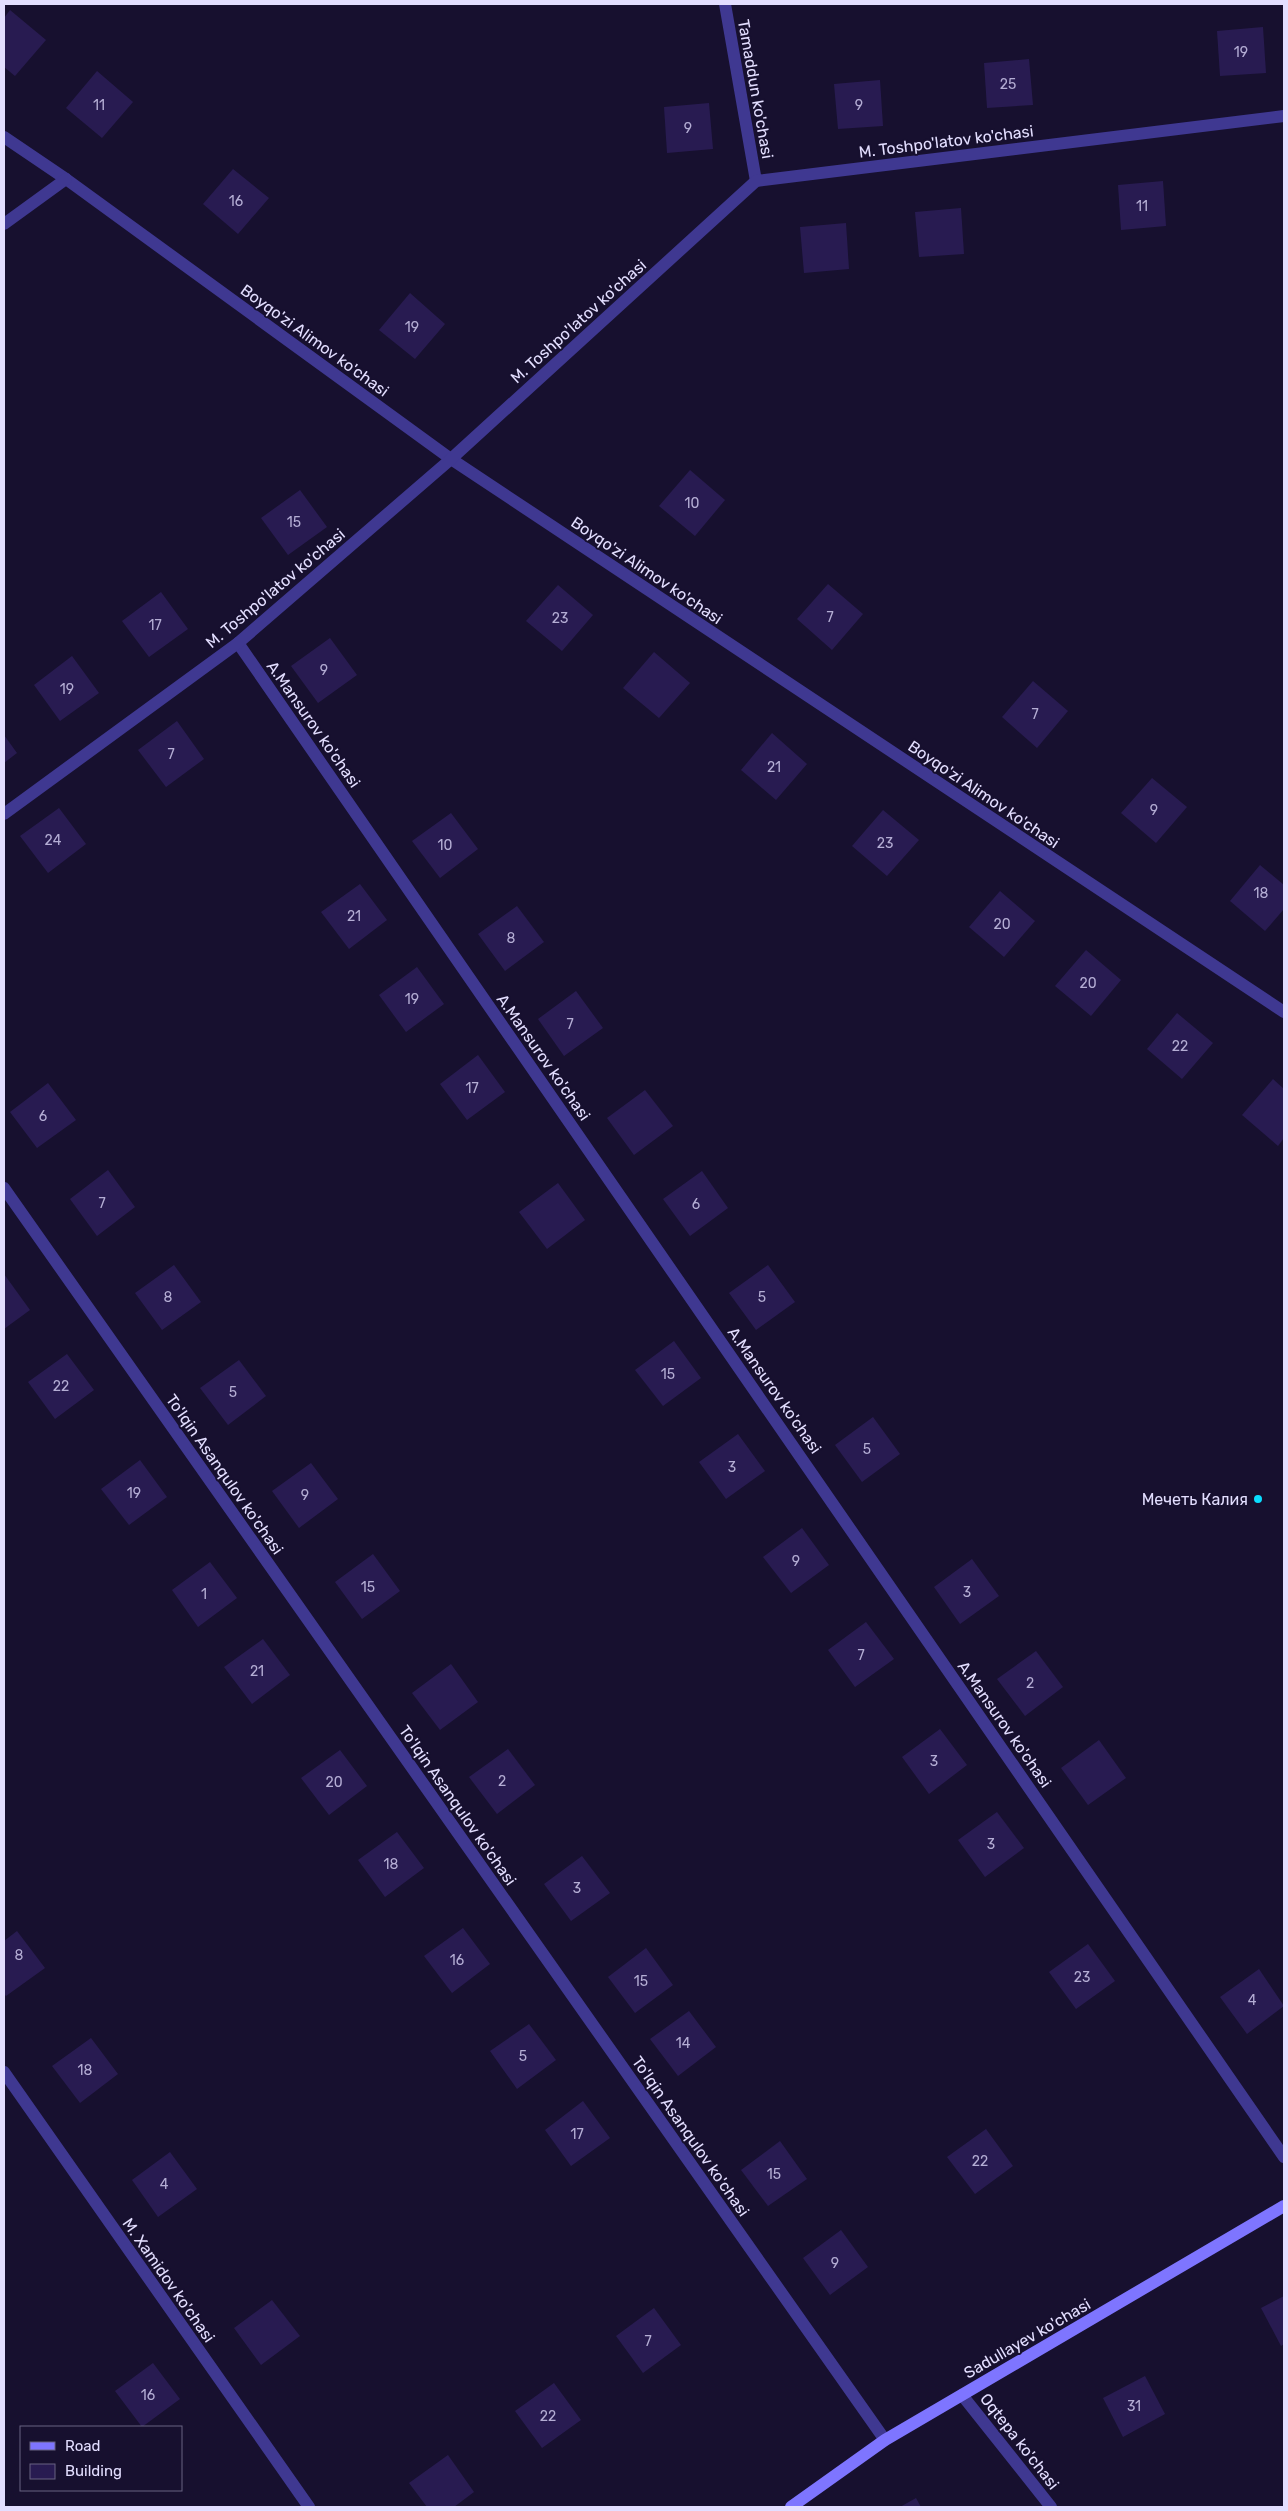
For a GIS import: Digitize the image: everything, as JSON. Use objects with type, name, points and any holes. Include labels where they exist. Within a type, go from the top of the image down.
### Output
[{"type":"main road","name":"Sadullayev ko'chasi","points":[[790,2507],[885,2440],[1284,2206]]},
{"type":"street","name":"Tamaddun ko'chasi","points":[[724,4],[756,181]]},
{"type":"street","name":"M. Toshpo'latov ko'chasi","points":[[4,814],[238,643],[451,459],[756,181],[1284,116]]},
{"type":"street","name":"Boyqo'zi Alimov ko'chasi","points":[[4,137],[66,179],[451,459],[1284,1012]]},
{"type":"street","points":[[4,224],[66,179]]},
{"type":"street","name":"A.Mansurov ko'chasi","points":[[238,643],[1284,2157]]},
{"type":"street","name":"To'lqin Asanqulov ko'chasi","points":[[4,1188],[885,2440]]},
{"type":"street","name":"M. Xamidov ko'chasi","points":[[4,2072],[309,2507]]},
{"type":"street","name":"Oqtepa ko'chasi","points":[[962,2395],[1051,2507]]},
{"type":"building","points":[[10,10],[46,40],[15,76],[4,67],[4,18]]},
{"type":"building","points":[[1263,27],[1266,73],[1220,76],[1217,31]]},
{"type":"building","points":[[1029,59],[1033,105],[987,108],[984,63]]},
{"type":"building","points":[[97,71],[133,102],[102,138],[66,108]]},
{"type":"building","points":[[880,80],[883,126],[838,129],[834,84]]},
{"type":"building","points":[[709,103],[713,149],[667,153],[664,107]]},
{"type":"building","points":[[233,169],[269,198],[238,234],[203,204]]},
{"type":"building","points":[[1163,181],[1166,226],[1121,230],[1118,185]]},
{"type":"building","points":[[961,208],[964,254],[919,257],[915,212]]},
{"type":"building","points":[[846,223],[849,269],[804,273],[800,227]]},
{"type":"building","points":[[410,293],[445,324],[415,359],[379,330]]},
{"type":"building","points":[[690,470],[725,500],[695,536],[659,506]]},
{"type":"building","points":[[300,490],[327,527],[288,555],[261,518]]},
{"type":"building","points":[[828,584],[863,614],[832,650],[797,619]]},
{"type":"building","points":[[558,585],[593,615],[562,651],[526,621]]},
{"type":"building","points":[[161,592],[188,629],[149,657],[122,621]]},
{"type":"building","points":[[330,638],[357,675],[318,703],[291,666]]},
{"type":"building","points":[[654,652],[690,683],[659,718],[623,688]]},
{"type":"building","points":[[72,656],[99,693],[60,721],[34,685]]},
{"type":"building","points":[[1033,681],[1068,711],[1037,748],[1002,717]]},
{"type":"building","points":[[177,721],[204,759],[166,787],[138,750]]},
{"type":"building","points":[[772,733],[807,764],[776,800],[741,770]]},
{"type":"building","points":[[4,735],[17,753],[4,763]]},
{"type":"building","points":[[1152,778],[1187,807],[1156,843],[1121,813]]},
{"type":"building","points":[[59,808],[86,844],[48,873],[20,836]]},
{"type":"building","points":[[883,810],[919,840],[887,876],[852,846]]},
{"type":"building","points":[[451,813],[478,849],[440,878],[412,841]]},
{"type":"building","points":[[1260,865],[1284,885],[1284,909],[1265,931],[1230,901]]},
{"type":"building","points":[[360,884],[387,920],[349,949],[321,912]]},
{"type":"building","points":[[1000,891],[1035,921],[1004,957],[969,927]]},
{"type":"building","points":[[517,906],[544,942],[505,971],[478,934]]},
{"type":"building","points":[[1086,950],[1121,980],[1091,1016],[1055,986]]},
{"type":"building","points":[[417,967],[444,1004],[406,1032],[379,995]]},
{"type":"building","points":[[576,991],[603,1028],[564,1056],[538,1019]]},
{"type":"building","points":[[1177,1013],[1213,1043],[1182,1079],[1147,1049]]},
{"type":"building","points":[[478,1055],[505,1092],[467,1120],[440,1084]]},
{"type":"building","points":[[1273,1079],[1284,1089],[1284,1138],[1278,1146],[1242,1115]]},
{"type":"building","points":[[48,1083],[76,1120],[37,1148],[10,1112]]},
{"type":"building","points":[[645,1090],[673,1126],[634,1155],[607,1118]]},
{"type":"building","points":[[108,1170],[135,1207],[97,1236],[70,1199]]},
{"type":"building","points":[[702,1171],[728,1208],[690,1236],[663,1199]]},
{"type":"building","points":[[558,1183],[585,1220],[547,1249],[519,1212]]},
{"type":"building","points":[[174,1265],[201,1302],[162,1330],[135,1293]]},
{"type":"building","points":[[768,1265],[795,1302],[756,1330],[729,1293]]},
{"type":"building","points":[[4,1274],[30,1310],[4,1329]]},
{"type":"building","points":[[674,1341],[701,1378],[663,1406],[635,1370]]},
{"type":"building","points":[[67,1354],[94,1390],[55,1419],[28,1382]]},
{"type":"building","points":[[239,1360],[266,1396],[228,1425],[200,1388]]},
{"type":"building","points":[[873,1417],[900,1454],[862,1482],[835,1445]]},
{"type":"building","points":[[738,1434],[765,1471],[726,1499],[699,1462]]},
{"type":"building","points":[[140,1460],[167,1497],[129,1525],[101,1489]]},
{"type":"building","points":[[311,1463],[338,1499],[299,1528],[272,1491]]},
{"type":"building","points":[[802,1528],[829,1565],[791,1593],[763,1557]]},
{"type":"building","points":[[373,1554],[400,1591],[362,1619],[335,1582]]},
{"type":"building","points":[[972,1559],[999,1596],[960,1624],[934,1587]]},
{"type":"building","points":[[210,1562],[237,1598],[198,1627],[172,1590]]},
{"type":"building","points":[[866,1622],[894,1659],[855,1687],[828,1650]]},
{"type":"building","points":[[263,1639],[290,1675],[252,1704],[224,1667]]},
{"type":"building","points":[[1036,1651],[1063,1687],[1025,1716],[997,1679]]},
{"type":"building","points":[[451,1664],[478,1702],[440,1730],[412,1693]]},
{"type":"building","points":[[940,1729],[967,1765],[929,1794],[902,1757]]},
{"type":"building","points":[[1099,1740],[1126,1778],[1088,1805],[1061,1768]]},
{"type":"building","points":[[508,1749],[535,1785],[497,1814],[469,1777]]},
{"type":"building","points":[[340,1750],[367,1786],[329,1815],[301,1778]]},
{"type":"building","points":[[997,1812],[1024,1848],[985,1877],[958,1840]]},
{"type":"building","points":[[397,1832],[424,1868],[385,1897],[358,1860]]},
{"type":"building","points":[[582,1856],[610,1893],[571,1921],[544,1884]]},
{"type":"building","points":[[463,1928],[490,1964],[452,1993],[424,1956]]},
{"type":"building","points":[[17,1931],[45,1968],[6,1996],[4,1994],[4,1941]]},
{"type":"building","points":[[1088,1944],[1115,1981],[1076,2009],[1049,1972]]},
{"type":"building","points":[[646,1948],[673,1985],[635,2013],[608,1977]]},
{"type":"building","points":[[1259,1969],[1284,2006],[1247,2034],[1220,1997]]},
{"type":"building","points":[[689,2011],[716,2047],[678,2076],[650,2039]]},
{"type":"building","points":[[529,2024],[556,2060],[517,2089],[490,2051]]},
{"type":"building","points":[[91,2038],[118,2074],[80,2103],[52,2066]]},
{"type":"building","points":[[583,2101],[610,2138],[571,2166],[545,2130]]},
{"type":"building","points":[[986,2129],[1013,2166],[975,2194],[947,2157]]},
{"type":"building","points":[[780,2141],[807,2179],[768,2206],[741,2170]]},
{"type":"building","points":[[170,2152],[197,2189],[158,2217],[132,2180]]},
{"type":"building","points":[[841,2230],[868,2267],[830,2295],[803,2258]]},
{"type":"building","points":[[1284,2296],[1284,2344],[1281,2346],[1261,2308]]},
{"type":"building","points":[[272,2300],[300,2336],[261,2365],[234,2328]]},
{"type":"building","points":[[654,2308],[681,2345],[643,2373],[616,2336]]},
{"type":"building","points":[[153,2363],[180,2399],[141,2426],[115,2391]]},
{"type":"building","points":[[1145,2376],[1165,2414],[1123,2437],[1103,2398]]},
{"type":"building","points":[[554,2383],[581,2420],[542,2448],[515,2411]]},
{"type":"building","points":[[448,2455],[474,2492],[454,2507],[427,2507],[409,2483]]},
{"type":"building","points":[[916,2498],[921,2507],[900,2507]]},
{"type":"place","name":"Мечеть Калия","points":[[1258,1499]]}]
